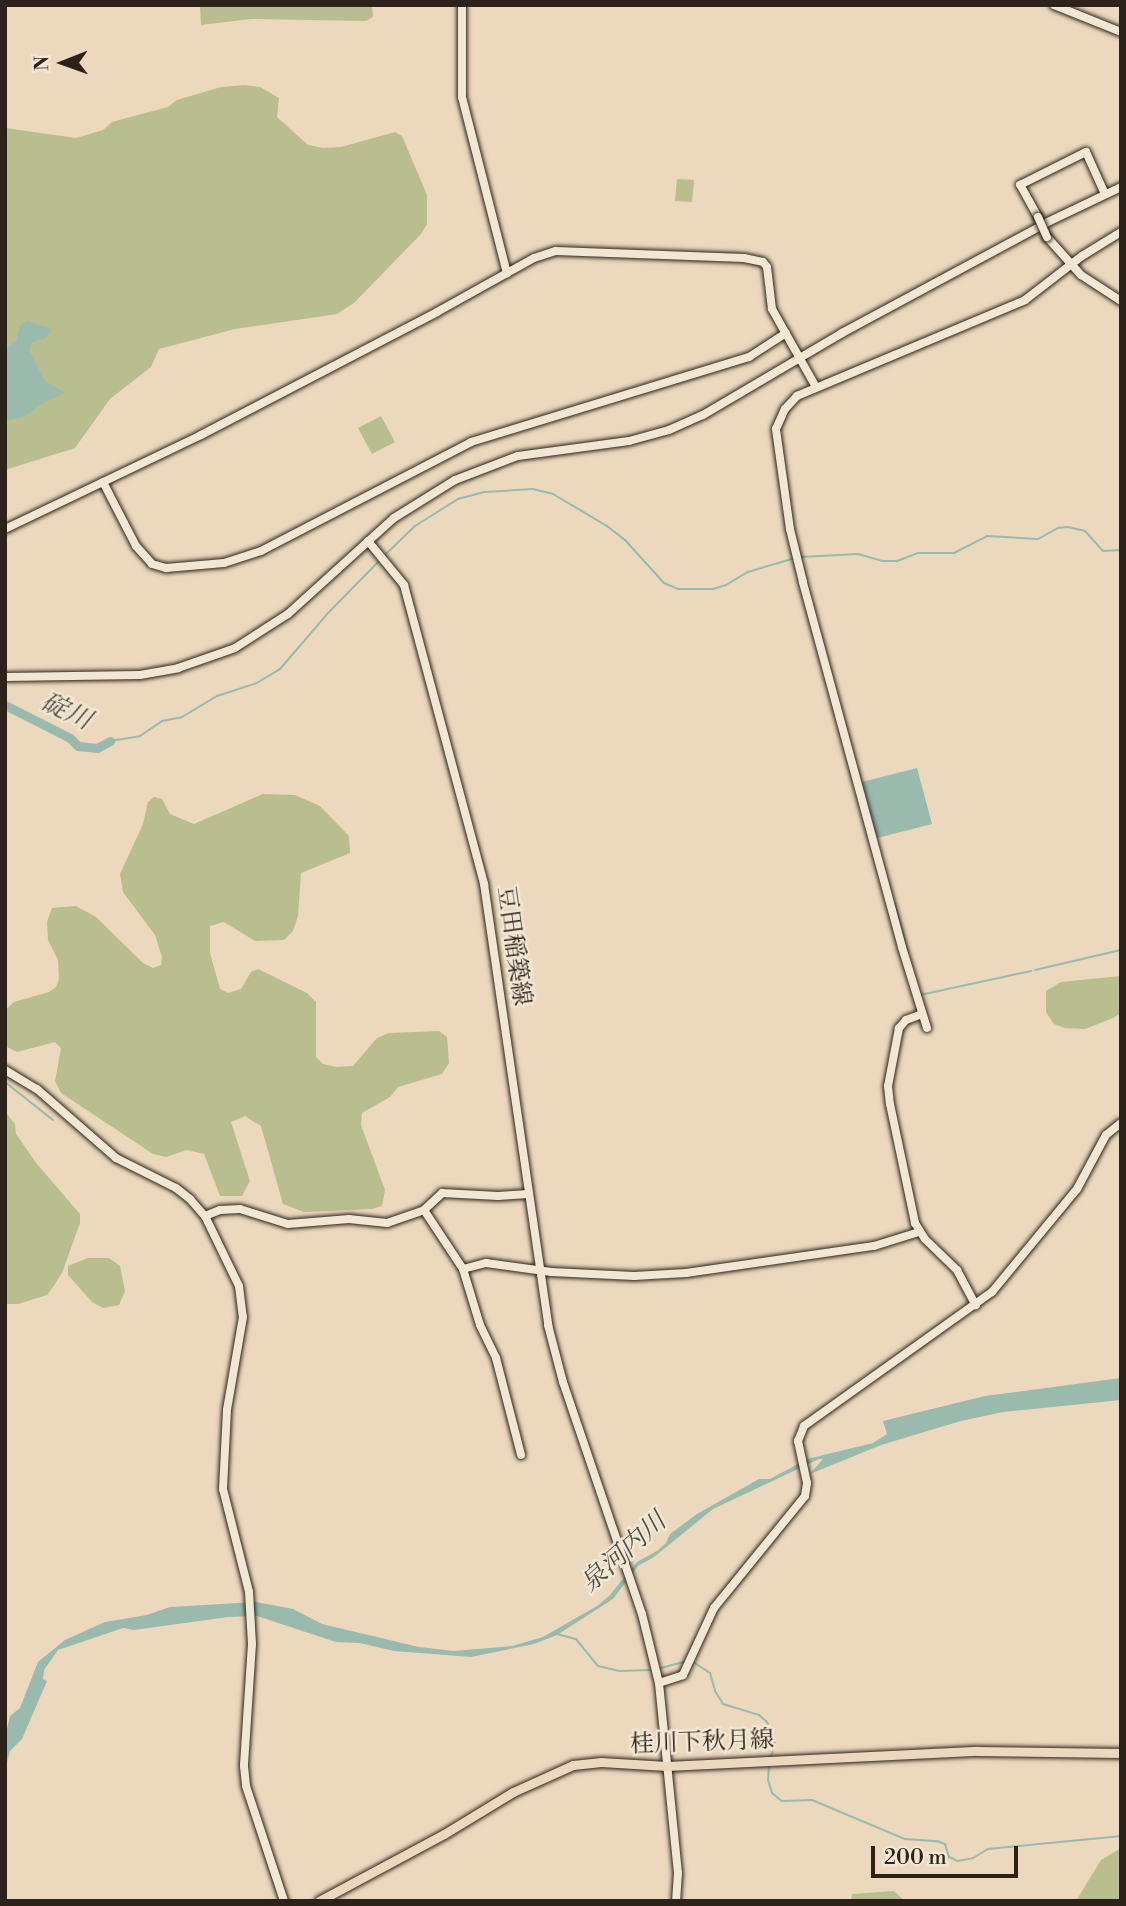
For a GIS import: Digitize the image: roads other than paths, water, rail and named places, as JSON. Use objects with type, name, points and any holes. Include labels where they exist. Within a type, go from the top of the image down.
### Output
[{"type":"main road","name":"桂川下秋月線","points":[[319,1901],[552,1773],[588,1763],[667,1766],[978,1751],[1121,1754]]},
{"type":"street","points":[[462,5],[462,97],[507,274]]},
{"type":"street","points":[[1054,5],[1121,32]]},
{"type":"street","points":[[1105,194],[1087,152],[1020,185],[1047,237],[1070,265],[1087,281],[1121,301]]},
{"type":"street","points":[[5,677],[140,675],[211,658],[263,633],[288,614],[368,541],[427,495],[476,471],[518,456],[615,444],[669,430],[703,415],[799,357],[1121,187]]},
{"type":"street","points":[[927,1028],[877,856],[788,518],[776,429],[785,409],[797,396],[1025,300],[1070,265],[1121,232]]},
{"type":"street","points":[[5,529],[201,435],[547,253],[573,250],[758,260],[765,264],[769,303],[816,387]]},
{"type":"street","points":[[103,482],[136,546],[152,564],[166,568],[223,564],[261,551],[471,442],[749,357],[786,333]]},
{"type":"street","name":"豆田稲築線","points":[[368,541],[402,580],[484,884],[538,1270],[563,1382],[635,1594],[659,1683],[678,1873],[676,1901]]},
{"type":"street","points":[[922,1014],[906,1020],[899,1028],[888,1087],[911,1209],[919,1232],[957,1270],[976,1305]]},
{"type":"street","points":[[5,1070],[37,1089],[116,1158],[176,1188],[205,1216],[231,1267],[243,1303],[227,1410],[223,1489],[249,1595],[251,1631],[244,1766],[246,1787],[284,1901]]},
{"type":"street","points":[[659,1683],[675,1680],[687,1668],[705,1625],[730,1585],[805,1496],[806,1480],[799,1433],[807,1423],[976,1305],[1003,1279],[1077,1189],[1106,1135],[1121,1123]]},
{"type":"street","points":[[205,1216],[220,1210],[240,1209],[288,1224],[349,1219],[369,1224],[387,1223],[424,1210],[442,1193],[498,1196],[528,1194]]},
{"type":"street","points":[[424,1210],[463,1269],[480,1325],[496,1358],[521,1455]]},
{"type":"street","points":[[463,1269],[486,1263],[538,1270],[635,1276],[695,1272],[874,1246],[919,1232]]},
{"type":"waterway","points":[[384,556],[415,526],[458,499],[484,492],[533,489],[553,494],[607,526],[625,540],[664,583],[678,589],[713,589],[748,572],[795,558]]},
{"type":"waterway","points":[[801,557],[858,554],[882,561],[897,561],[918,553],[954,553],[987,536],[1038,539],[1058,528],[1068,527],[1085,531],[1103,551],[1121,550]]},
{"type":"waterway","points":[[110,741],[140,736],[162,721],[182,717],[217,696],[255,684],[280,669],[328,613],[380,560]]},
{"type":"waterway","name":"碇川","points":[[5,705],[70,738],[78,746],[97,748],[110,741]]},
{"type":"waterway","points":[[895,904],[908,953]]},
{"type":"waterway","points":[[1035,970],[1121,950]]},
{"type":"waterway","points":[[920,995],[1031,971]]},
{"type":"waterway","points":[[5,1082],[53,1120]]},
{"type":"waterway","points":[[557,1634],[576,1639],[598,1666],[620,1671],[650,1670]]},
{"type":"waterway","points":[[661,1668],[684,1662]]},
{"type":"waterway","points":[[693,1662],[710,1673],[715,1691],[723,1704],[759,1715],[767,1722],[775,1744],[771,1757]]},
{"type":"waterway","points":[[769,1766],[768,1780],[772,1793],[782,1801],[812,1800],[905,1839],[937,1841],[945,1844],[949,1857],[958,1861],[973,1858],[988,1849],[1121,1836]]},
{"type":"water label","name":"泉河内川","points":[[624,1553]]}]
